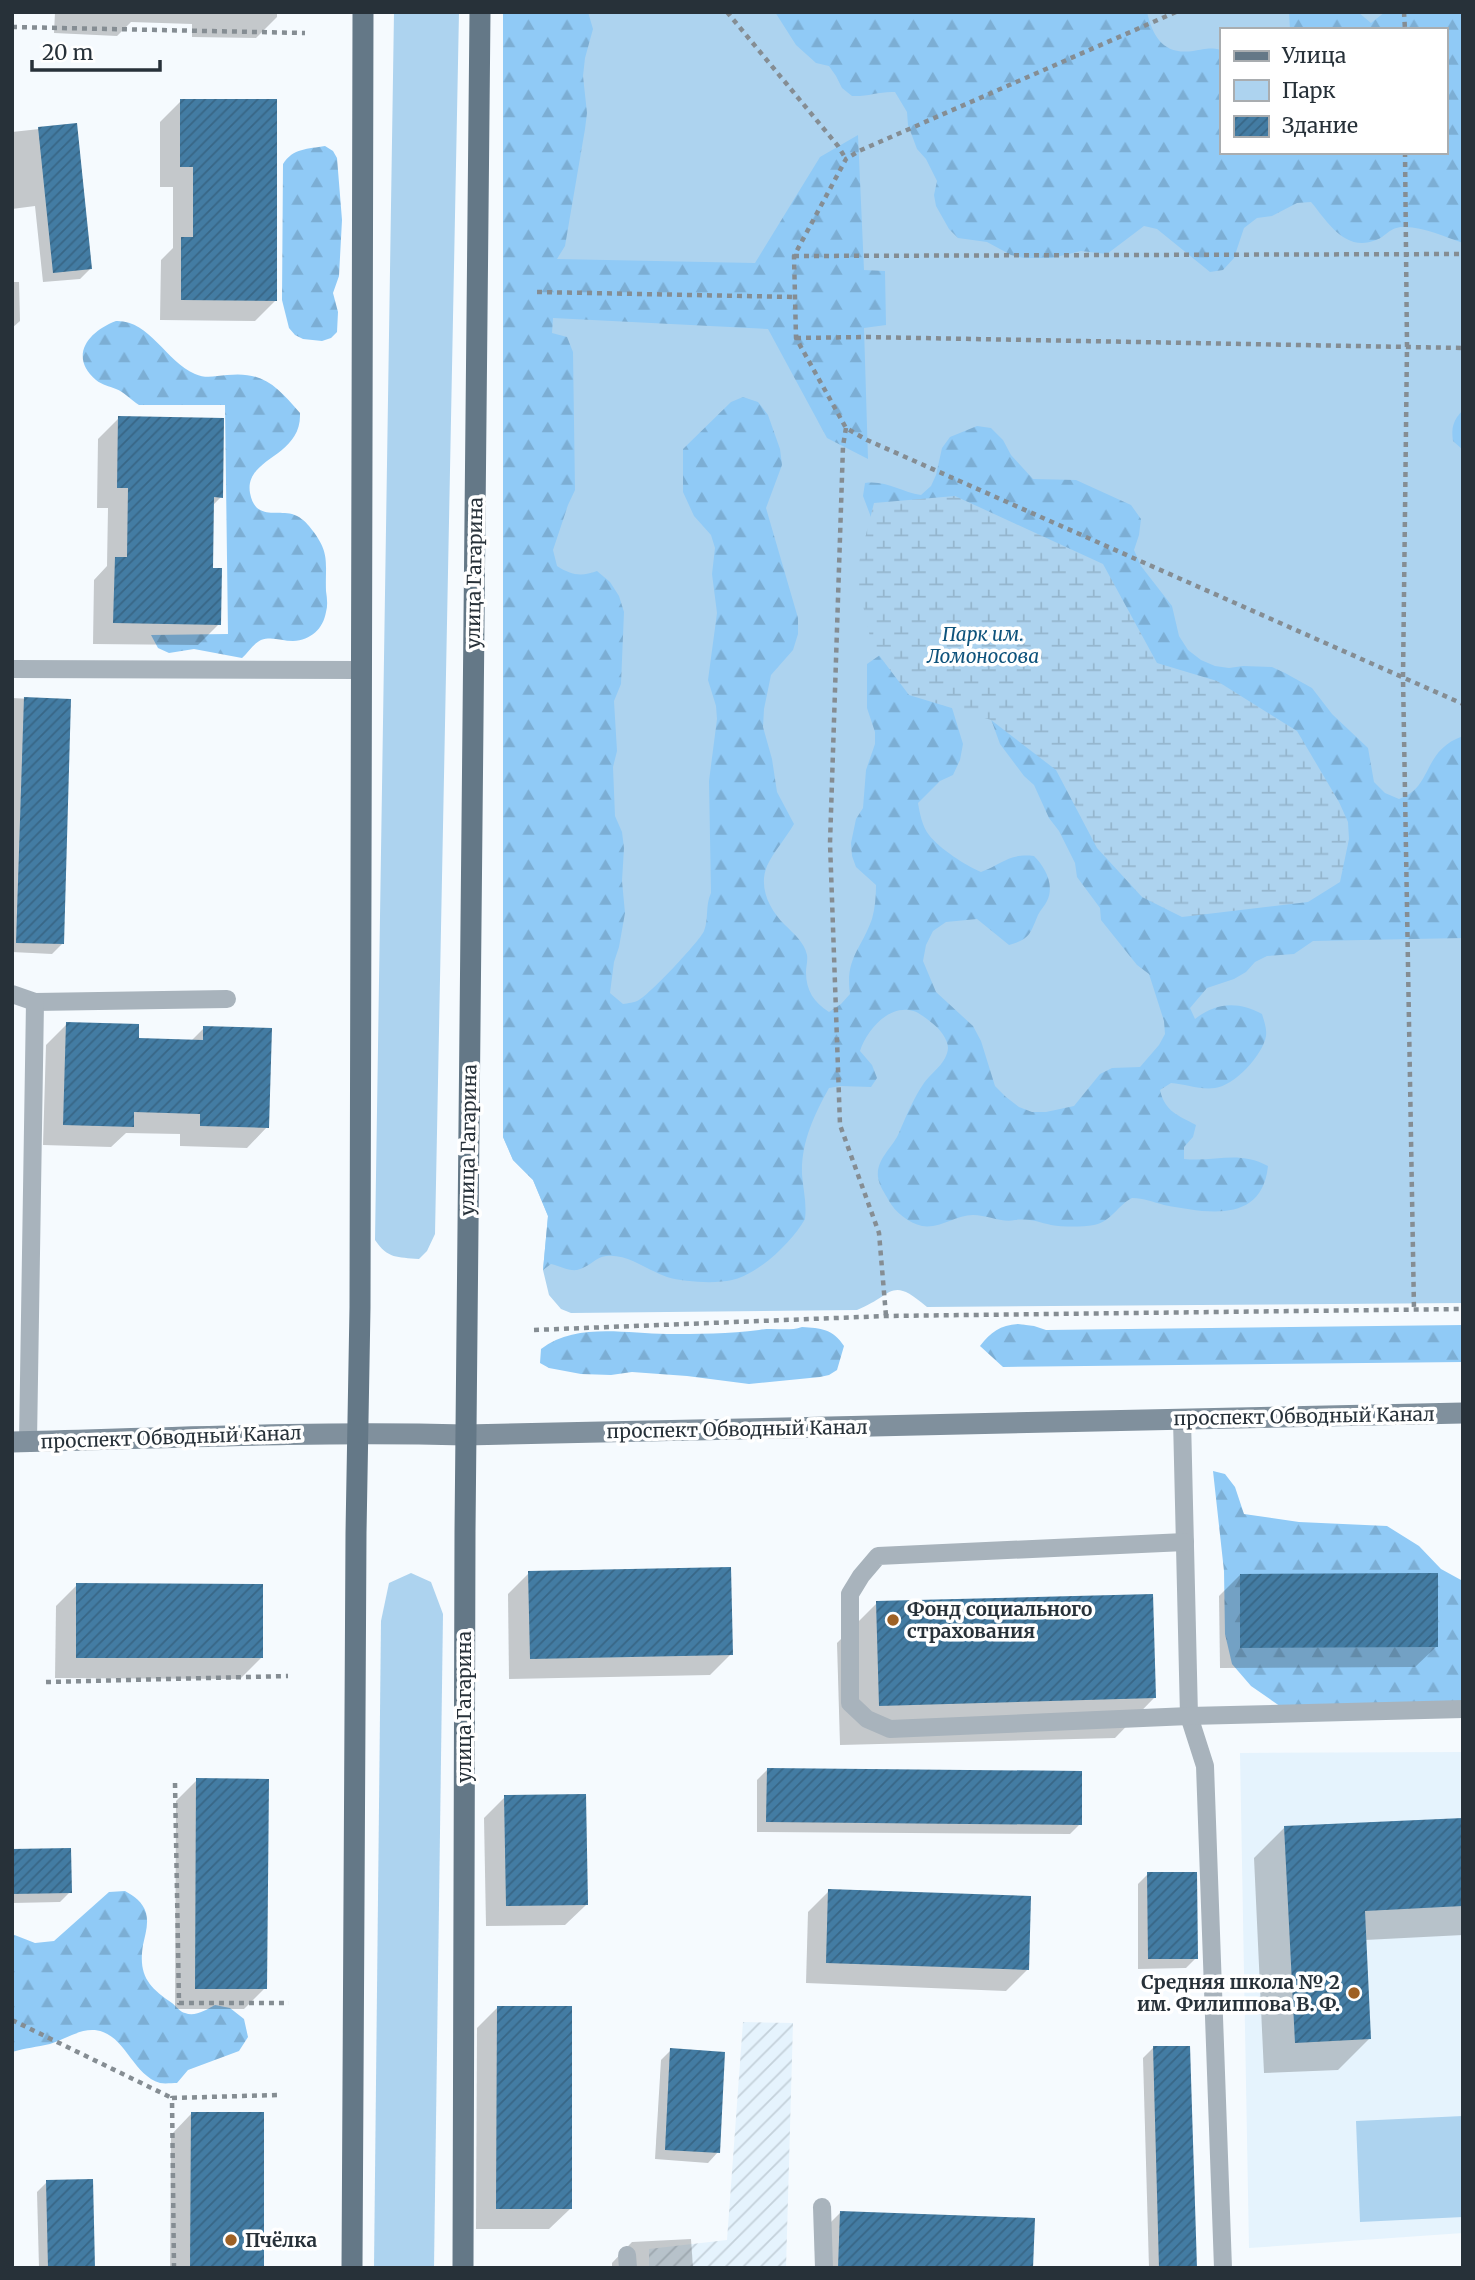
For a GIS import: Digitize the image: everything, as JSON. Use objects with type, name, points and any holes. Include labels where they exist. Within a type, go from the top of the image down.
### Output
[{"type":"main road","points":[[352,2268],[356,1534],[359,1433],[363,12]]},
{"type":"main road","name":"улица Гагарина","points":[[463,2268],[465,1436],[480,12]]},
{"type":"main road","name":"проспект Обводный Канал","points":[[20,1442],[359,1433],[465,1436],[1463,1413]]},
{"type":"lane","points":[[12,669],[361,670]]},
{"type":"lane","points":[[12,994],[35,1002],[228,999]]},
{"type":"lane","points":[[20,1442],[35,1002]]},
{"type":"lane","points":[[1182,1419],[1189,1716],[1205,1766],[1223,2268]]},
{"type":"lane","points":[[1185,1542],[878,1556],[860,1576],[850,1594],[850,1703],[867,1719],[890,1729],[1189,1716],[1463,1709]]},
{"type":"lane","points":[[822,2207],[824,2268]]},
{"type":"path","points":[[727,12],[846,159]]},
{"type":"path","points":[[1176,12],[872,145],[846,159],[794,256],[796,338],[846,428],[867,440],[1463,704]]},
{"type":"path","points":[[12,27],[305,33]]},
{"type":"path","points":[[1405,154],[1407,346],[1403,677],[1414,1310]]},
{"type":"path","points":[[794,256],[1463,254]]},
{"type":"path","points":[[537,292],[795,297]]},
{"type":"path","points":[[796,338],[1463,348]]},
{"type":"path","points":[[846,428],[842,460],[830,843],[840,1125],[879,1233],[886,1316]]},
{"type":"path","points":[[534,1330],[886,1316],[1463,1309]]},
{"type":"path","points":[[46,1682],[288,1676]]},
{"type":"path","points":[[175,1783],[179,2003],[289,2003]]},
{"type":"path","points":[[12,2020],[172,2098],[277,2095]]},
{"type":"path","points":[[172,2098],[173,2268]]},
{"type":"shaded area","name":"Средняя школа № 2 им. Филиппова В. Ф.","points":[[1463,1752],[1463,2233],[1249,2248],[1240,1753]]},
{"type":"shaded area","points":[[743,2022],[793,2023],[786,2268],[649,2268],[649,2249],[727,2240]]},
{"type":"green space","points":[[394,12],[459,12],[435,1234],[427,1251],[419,1259],[389,1254],[375,1240]]},
{"type":"green space","name":"Парк им. Ломоносова","points":[[503,12],[1463,12],[1463,1303],[927,1307],[915,1297],[898,1290],[857,1310],[571,1313],[561,1309],[549,1295],[543,1270],[548,1216],[533,1180],[513,1160],[503,1137]]},
{"type":"green space","points":[[503,12],[588,12],[593,29],[583,76],[587,113],[585,129],[565,246],[557,259],[755,263],[820,157],[858,135],[864,270],[885,271],[886,325],[864,328],[868,459],[827,438],[768,329],[553,318],[552,333],[567,337],[573,352],[575,490],[553,550],[557,566],[562,569],[581,574],[597,571],[610,582],[619,596],[624,612],[621,684],[614,701],[617,751],[613,767],[615,816],[622,832],[624,848],[622,881],[625,913],[610,993],[623,1004],[639,1000],[684,956],[704,931],[711,893],[709,781],[717,719],[708,680],[717,613],[712,574],[715,548],[711,535],[694,516],[683,492],[683,449],[731,402],[743,397],[758,402],[768,415],[780,449],[782,465],[766,508],[798,618],[798,634],[793,650],[771,675],[764,709],[763,727],[777,792],[794,824],[767,866],[765,890],[775,913],[804,946],[807,957],[807,985],[815,1000],[829,1012],[850,994],[852,963],[868,930],[876,898],[876,885],[856,867],[851,843],[856,819],[863,808],[866,770],[875,744],[875,732],[867,708],[867,664],[880,655],[877,533],[863,496],[865,483],[880,483],[921,495],[931,486],[942,448],[950,437],[977,426],[991,428],[1033,479],[1076,480],[1131,505],[1141,519],[1134,550],[1141,566],[1172,606],[1179,636],[1188,650],[1215,666],[1272,667],[1312,688],[1332,714],[1368,748],[1374,782],[1385,793],[1399,799],[1410,793],[1424,778],[1440,750],[1463,736],[1463,938],[1313,941],[1294,954],[1267,956],[1234,979],[1207,988],[1190,1008],[1195,1019],[1219,1007],[1245,1007],[1262,1014],[1266,1030],[1264,1044],[1239,1076],[1223,1086],[1204,1088],[1171,1083],[1160,1090],[1169,1108],[1196,1125],[1193,1137],[1184,1147],[1184,1159],[1237,1158],[1268,1166],[1264,1185],[1255,1198],[1244,1206],[1230,1210],[1198,1210],[1132,1198],[1105,1220],[1089,1226],[1056,1226],[1029,1220],[1005,1220],[973,1215],[929,1226],[917,1225],[907,1220],[895,1209],[882,1189],[878,1177],[879,1165],[898,1135],[920,1089],[942,1063],[948,1048],[945,1037],[937,1028],[921,1015],[909,1010],[892,1012],[878,1022],[863,1044],[860,1051],[872,1065],[877,1078],[871,1087],[829,1088],[814,1119],[804,1151],[802,1174],[805,1219],[783,1247],[764,1264],[742,1277],[708,1282],[674,1279],[614,1256],[602,1257],[577,1270],[551,1264],[543,1270],[548,1216],[533,1180],[513,1160],[503,1137]],"holes":[[[949,698],[987,708],[1000,744],[1034,785],[1075,863],[1077,877],[1100,908],[1101,920],[1137,965],[1149,974],[1164,1021],[1165,1034],[1140,1067],[1112,1068],[1100,1074],[1074,1106],[1046,1112],[1032,1112],[1019,1107],[995,1086],[981,1041],[973,1026],[936,992],[923,961],[926,945],[933,931],[946,922],[977,919],[1009,945],[1025,938],[1049,895],[1048,877],[1034,856],[1012,858],[981,872],[940,846],[923,824],[918,803],[940,781],[953,775],[960,760],[963,744]]]},
{"type":"green space","points":[[775,12],[1147,12],[1157,37],[1167,47],[1183,52],[1210,48],[1220,50],[1220,154],[1447,154],[1447,28],[1290,28],[1289,12],[1358,12],[1371,23],[1385,12],[1463,12],[1463,243],[1412,227],[1400,227],[1365,243],[1355,242],[1346,239],[1330,226],[1311,202],[1297,203],[1272,216],[1257,218],[1244,228],[1234,258],[1223,270],[1210,272],[1157,229],[1144,226],[1107,254],[1081,251],[1052,258],[1011,255],[987,242],[958,238],[949,229],[936,206],[934,195],[937,181],[926,159],[917,149],[908,125],[907,112],[895,92],[852,96],[842,88],[829,66],[816,63],[796,45]]},
{"type":"green space","points":[[325,146],[333,151],[337,158],[342,220],[339,276],[333,293],[338,312],[337,332],[322,341],[303,339],[295,335],[289,328],[282,300],[283,164],[296,152]]},
{"type":"green space","points":[[116,321],[128,322],[138,327],[184,368],[199,376],[240,374],[260,378],[277,388],[300,413],[298,428],[292,439],[256,472],[251,481],[250,493],[256,507],[261,510],[292,514],[302,519],[316,535],[324,550],[327,607],[322,624],[311,636],[293,641],[261,640],[242,658],[194,649],[169,653],[158,648],[151,635],[228,634],[225,405],[139,405],[119,390],[96,380],[84,362],[85,345],[98,331]]},
{"type":"green space","points":[[1463,410],[1463,450],[1453,441],[1452,432],[1455,421]]},
{"type":"green space","points":[[955,496],[1103,564],[1157,663],[1217,681],[1297,731],[1348,822],[1349,839],[1340,882],[1308,902],[1182,917],[1142,897],[1097,848],[1056,770],[991,720],[909,695],[872,646],[856,574],[874,503]]},
{"type":"green space","points":[[1018,1324],[1046,1330],[1463,1325],[1463,1362],[1003,1367],[980,1346],[996,1330]]},
{"type":"green space","points":[[802,1327],[826,1330],[840,1340],[844,1346],[837,1370],[820,1377],[749,1384],[632,1372],[611,1375],[581,1374],[549,1368],[540,1363],[541,1349],[570,1335],[586,1332],[713,1334]]},
{"type":"green space","points":[[1213,1471],[1225,1474],[1235,1487],[1244,1514],[1299,1522],[1387,1526],[1419,1546],[1441,1569],[1461,1580],[1463,1578],[1463,1715],[1300,1720],[1251,1686],[1232,1664],[1225,1634],[1224,1571]]},
{"type":"green space","points":[[411,1573],[431,1582],[443,1614],[434,2268],[374,2268],[381,1621],[389,1583]]},
{"type":"green space","points":[[125,1891],[135,1897],[145,1909],[147,1925],[142,1965],[151,1986],[183,2012],[197,2014],[215,2005],[230,2008],[244,2019],[248,2037],[239,2051],[188,2070],[177,2083],[160,2083],[151,2079],[111,2036],[96,2030],[82,2031],[50,2044],[12,2052],[12,1934],[35,1943],[54,1941],[109,1892]]},
{"type":"green space","points":[[1463,2116],[1463,2217],[1360,2222],[1356,2121]]},
{"type":"building","points":[[180,99],[277,99],[277,301],[181,300],[181,237],[193,237],[193,167],[180,167]]},
{"type":"building","points":[[77,123],[92,269],[53,273],[38,127]]},
{"type":"building","points":[[118,416],[224,418],[223,498],[214,497],[213,568],[222,568],[221,625],[113,623],[115,557],[127,557],[128,488],[117,488]]},
{"type":"building","points":[[24,697],[71,699],[64,944],[16,943]]},
{"type":"building","points":[[66,1022],[139,1024],[139,1038],[203,1040],[203,1026],[272,1028],[269,1128],[200,1126],[200,1114],[134,1112],[134,1127],[63,1125]]},
{"type":"building","points":[[731,1567],[733,1655],[530,1659],[528,1571]]},
{"type":"building","points":[[1438,1573],[1438,1647],[1240,1648],[1240,1574]]},
{"type":"building","points":[[76,1583],[263,1584],[263,1658],[76,1658]]},
{"type":"building","points":[[1153,1594],[1156,1698],[879,1706],[876,1601]]},
{"type":"building","points":[[767,1768],[1082,1771],[1082,1825],[766,1822]]},
{"type":"building","points":[[196,1778],[269,1779],[267,1989],[195,1989]]},
{"type":"building","points":[[586,1794],[588,1905],[506,1906],[504,1795]]},
{"type":"building","points":[[1463,1818],[1463,1906],[1365,1911],[1371,2039],[1295,2043],[1284,1826]]},
{"type":"building","points":[[71,1848],[72,1893],[12,1894],[12,1849]]},
{"type":"building","points":[[1147,1872],[1197,1872],[1198,1959],[1148,1959]]},
{"type":"building","points":[[828,1889],[1031,1896],[1029,1970],[826,1963]]},
{"type":"building","points":[[497,2006],[572,2006],[572,2209],[496,2209]]},
{"type":"building","points":[[1153,2046],[1190,2046],[1197,2268],[1159,2268]]},
{"type":"building","points":[[670,2048],[725,2052],[720,2153],[665,2150]]},
{"type":"building","points":[[191,2112],[264,2112],[264,2268],[190,2268]]},
{"type":"building","points":[[93,2179],[95,2268],[48,2268],[46,2180]]},
{"type":"building","points":[[840,2211],[1035,2218],[1033,2268],[838,2268]]},
{"type":"place","name":"Фонд социального страхования","points":[[893,1620]]},
{"type":"place","name":"Средняя школа № 2 им. Филиппова В. Ф.","points":[[1354,1993]]},
{"type":"place","name":"Пчёлка","points":[[231,2240]]}]
